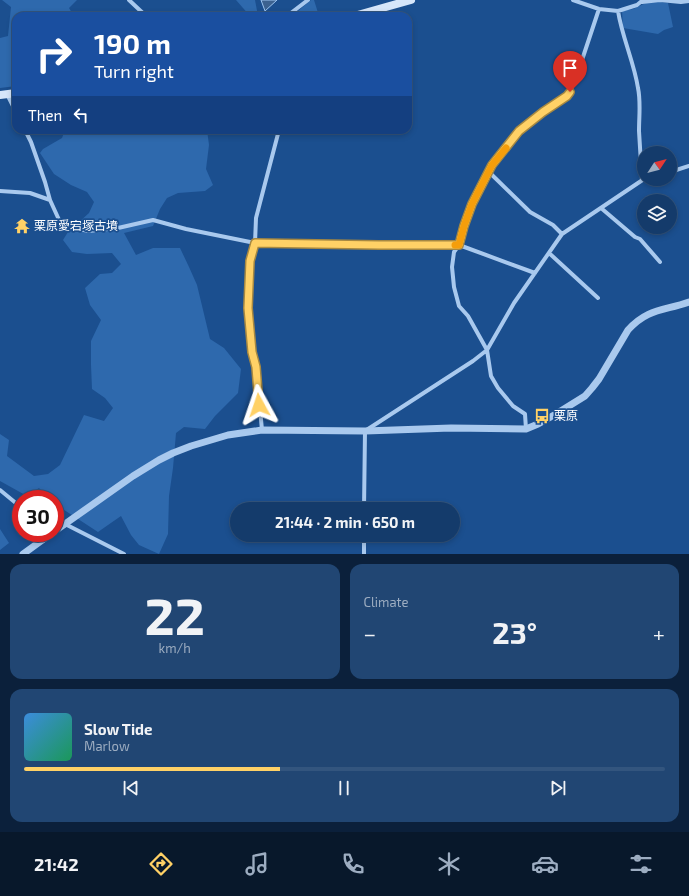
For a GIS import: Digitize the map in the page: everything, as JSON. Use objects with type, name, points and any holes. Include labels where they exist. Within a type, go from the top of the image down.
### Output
[{"type":"main road","points":[[368,12],[411,0]]},
{"type":"street","points":[[129,0],[142,12]]},
{"type":"street","points":[[292,12],[308,0]]},
{"type":"street","points":[[573,0],[599,9],[618,11],[637,5],[643,1],[689,1]]},
{"type":"street","points":[[526,429],[525,414],[513,406],[498,388],[492,376],[487,350],[468,316],[459,306],[454,287],[452,267],[454,252],[459,245],[472,204],[492,165],[519,131],[543,112],[567,96],[570,92],[599,9]]},
{"type":"street","points":[[618,11],[638,88],[640,104],[640,146]]},
{"type":"street","points":[[3,94],[12,106]]},
{"type":"street","points":[[27,134],[45,182],[50,200],[62,225],[88,231],[118,228],[153,220],[186,229],[255,243],[459,245],[536,273]]},
{"type":"street","points":[[262,430],[256,367],[252,352],[248,308],[250,261],[255,243],[256,218],[278,134]]},
{"type":"street","points":[[677,170],[689,166]]},
{"type":"street","points":[[488,172],[530,212],[553,226],[562,234]]},
{"type":"street","points":[[365,431],[473,361],[487,350],[514,303],[562,234],[637,183]]},
{"type":"street","points":[[0,191],[30,193],[50,200]]},
{"type":"street","points":[[601,208],[635,237],[640,239],[660,262]]},
{"type":"street","points":[[549,253],[598,298]]},
{"type":"street","points":[[124,554],[65,524],[145,468],[173,453],[222,436],[262,430],[365,431],[451,428],[526,429],[556,414],[585,396],[599,379],[623,337],[642,317],[653,312],[689,302]]},
{"type":"street","points":[[364,502],[365,431]]},
{"type":"street","points":[[0,490],[12,500]]},
{"type":"street","points":[[23,554],[40,542]]},
{"type":"street","points":[[364,542],[364,554]]},
{"type":"shaded area","points":[[2,0],[77,0],[69,8],[72,12],[12,12],[12,86],[0,88],[0,38],[8,36],[11,7]]},
{"type":"shaded area","points":[[236,0],[255,0],[257,12],[246,12]]},
{"type":"shaded area","points":[[261,0],[277,0],[265,11]]},
{"type":"shaded area","points":[[311,0],[314,0],[318,12],[297,12]]},
{"type":"shaded area","points":[[648,2],[668,3],[673,27],[658,34],[623,28],[622,11],[633,9]]},
{"type":"shaded area","points":[[64,134],[208,134],[209,145],[206,169],[213,185],[205,191],[178,193],[167,198],[160,209],[153,226],[124,233],[136,255],[153,248],[180,248],[197,285],[210,339],[224,348],[241,369],[238,393],[215,416],[205,429],[184,427],[176,433],[169,496],[168,534],[159,554],[139,545],[131,535],[121,516],[98,532],[64,510],[64,490],[41,490],[39,488],[36,490],[16,490],[0,481],[0,434],[9,440],[7,456],[34,476],[48,474],[60,465],[84,415],[104,421],[113,408],[105,398],[92,389],[91,341],[101,320],[90,305],[85,288],[100,274],[112,273],[121,264],[112,253],[87,254],[72,252],[63,240],[68,232],[89,213],[94,202],[87,192],[71,185],[54,174],[40,153],[43,149],[62,138]]},
{"type":"shaded area","points":[[0,529],[9,543],[0,550]]},
{"type":"slow traffic","points":[[455,245],[459,245],[472,204],[488,172],[506,148]]},
{"type":"place","name":"栗原愛宕塚古墳","points":[[22,226]]},
{"type":"place","name":"栗原","points":[[542,416]]},
{"type":"route","points":[[259,405],[256,367],[252,352],[248,308],[250,261],[255,243],[459,245],[472,204],[492,165],[519,131],[543,112],[567,96],[570,92]]}]
